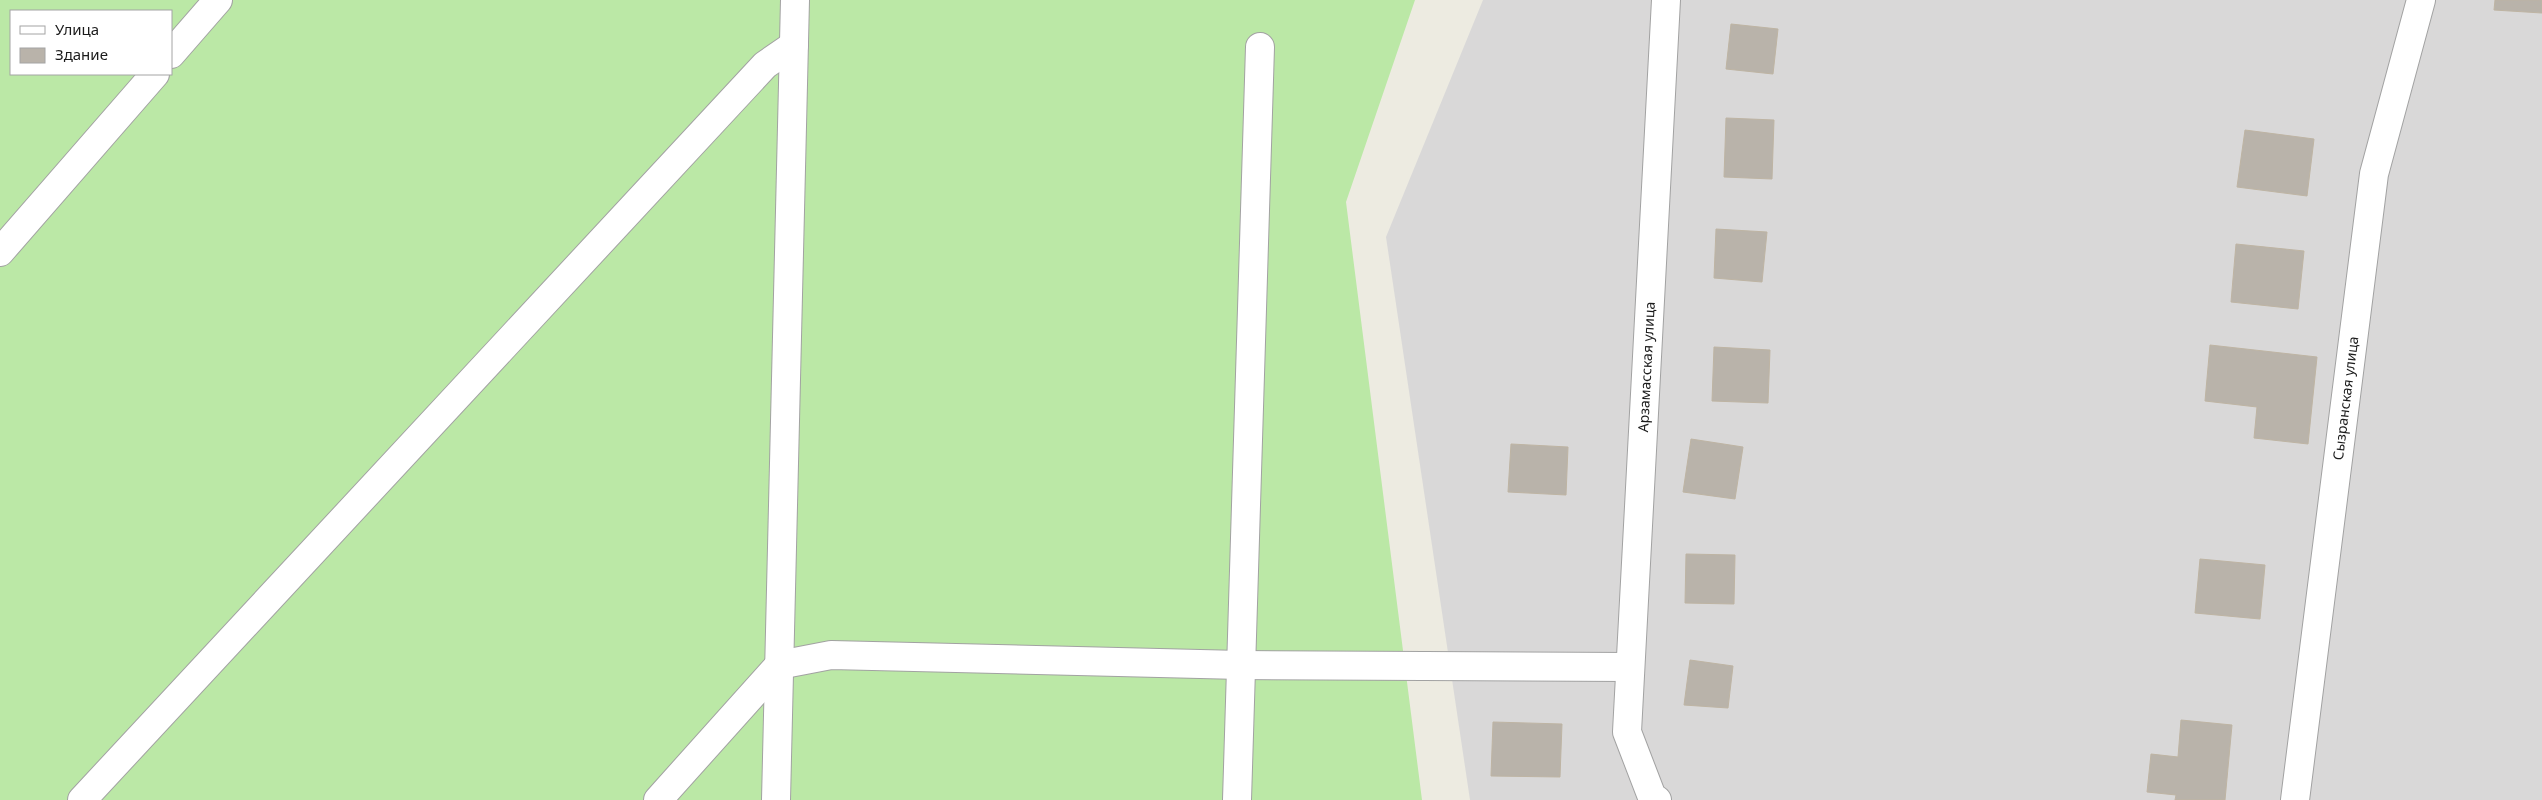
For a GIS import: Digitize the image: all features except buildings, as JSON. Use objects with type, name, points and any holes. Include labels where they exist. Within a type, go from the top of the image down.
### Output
[{"type":"street","points":[[172,53],[218,0]]},
{"type":"street","points":[[776,800],[795,0]]},
{"type":"street","name":"Арзамасская улица","points":[[1653,799],[1627,732],[1666,0]]},
{"type":"street","name":"Сызранская улица","points":[[2296,800],[2374,174],[2421,0]]},
{"type":"street","points":[[82,800],[765,65],[794,44]]},
{"type":"street","points":[[1237,800],[1260,47]]},
{"type":"street","points":[[0,252],[154,75]]},
{"type":"street","points":[[658,800],[780,664],[831,655],[1241,665],[1630,667]]},
{"type":"shaded area","points":[[1483,0],[2542,0],[2542,800],[1470,800],[1386,237]]},
{"type":"green space","points":[[0,0],[1415,0],[1346,202],[1422,800],[0,800]]}]
